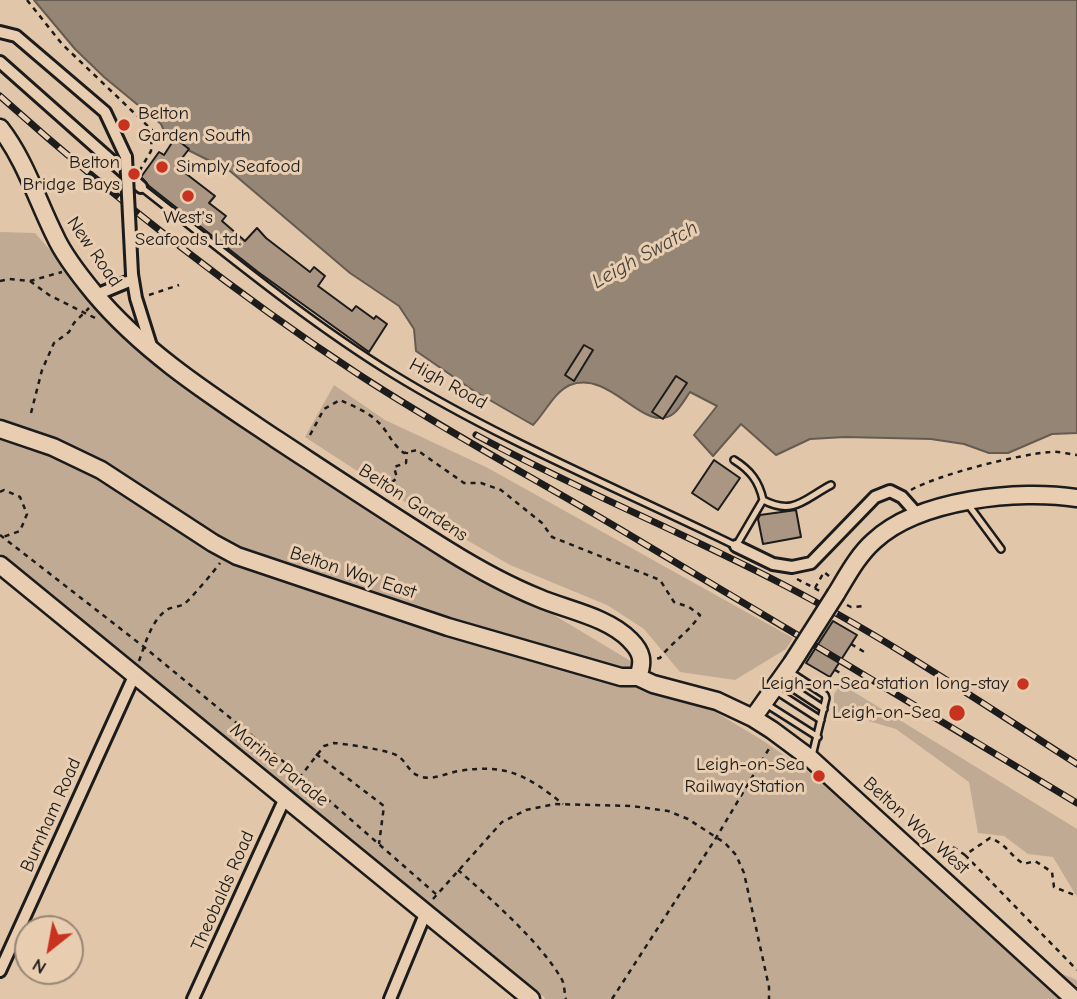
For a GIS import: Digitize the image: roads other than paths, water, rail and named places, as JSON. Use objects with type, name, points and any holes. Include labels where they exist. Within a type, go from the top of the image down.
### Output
[{"type":"street","points":[[1,35],[16,36],[105,112],[126,157],[132,277],[135,298],[153,350]]},
{"type":"street","name":"High Road","points":[[0,62],[137,184]]},
{"type":"street","name":"New Road","points":[[0,128],[16,151],[56,240],[98,296],[153,350]]},
{"type":"street","points":[[98,296],[132,277]]},
{"type":"street","name":"Belton Gardens","points":[[153,350],[218,400],[475,568],[537,598],[619,631],[642,657],[643,663],[638,677]]},
{"type":"street","name":"Belton Way East","points":[[0,429],[53,447],[101,470],[213,543],[237,555],[448,627],[621,677],[638,677],[653,684],[717,701]]},
{"type":"street","name":"High Road","points":[[736,546],[773,564],[792,567],[811,564],[875,497],[890,491],[902,496],[918,515]]},
{"type":"street","points":[[753,718],[854,564],[874,540],[918,515],[966,502],[1001,496],[1031,495],[1077,499]]},
{"type":"street","name":"Marine Parade","points":[[0,565],[531,999]]},
{"type":"street","name":"Burnham Road","points":[[0,971],[135,674]]},
{"type":"street","name":"Belton Way West","points":[[717,701],[753,718],[811,759],[1074,999]]},
{"type":"street","name":"Theobalds Road","points":[[193,999],[285,798]]},
{"type":"street","points":[[390,999],[426,912]]},
{"type":"lane","name":"High Road","points":[[137,184],[339,340],[396,376],[551,458],[736,546]]},
{"type":"lane","points":[[734,460],[748,468],[761,490],[763,500],[736,546]]},
{"type":"lane","points":[[763,500],[778,508],[790,508],[831,485]]},
{"type":"lane","points":[[966,502],[1001,549]]},
{"type":"lane","points":[[779,681],[824,709]]},
{"type":"lane","points":[[779,681],[825,695],[818,737],[811,759]]},
{"type":"lane","points":[[779,681],[821,720]]},
{"type":"lane","points":[[779,681],[818,737]]},
{"type":"water","name":"Leigh Swatch","points":[[34,0],[1077,0],[1077,433],[1052,434],[1008,453],[989,453],[964,444],[931,439],[845,437],[810,439],[776,455],[741,424],[713,456],[694,435],[717,406],[690,392],[673,414],[662,418],[650,416],[613,393],[585,383],[564,388],[533,425],[474,391],[416,351],[414,329],[399,306],[350,273],[230,171],[168,140],[161,124],[75,49]]},
{"type":"railway","points":[[0,96],[174,242],[265,310],[358,374],[1077,803]]},
{"type":"railway","points":[[476,435],[820,604],[932,671],[1077,764]]},
{"type":"place","name":"Belton Garden South","points":[[124,125]]},
{"type":"place","name":"Simply Seafood","points":[[162,167]]},
{"type":"place","name":"Belton Bridge Bays","points":[[134,174]]},
{"type":"place","name":"West's Seafoods Ltd.","points":[[188,196]]},
{"type":"place","name":"Leigh-on-Sea station long-stay","points":[[1023,684]]},
{"type":"place","name":"Leigh-on-Sea","points":[[957,713]]},
{"type":"place","name":"Leigh-on-Sea Railway Station","points":[[819,776]]}]
